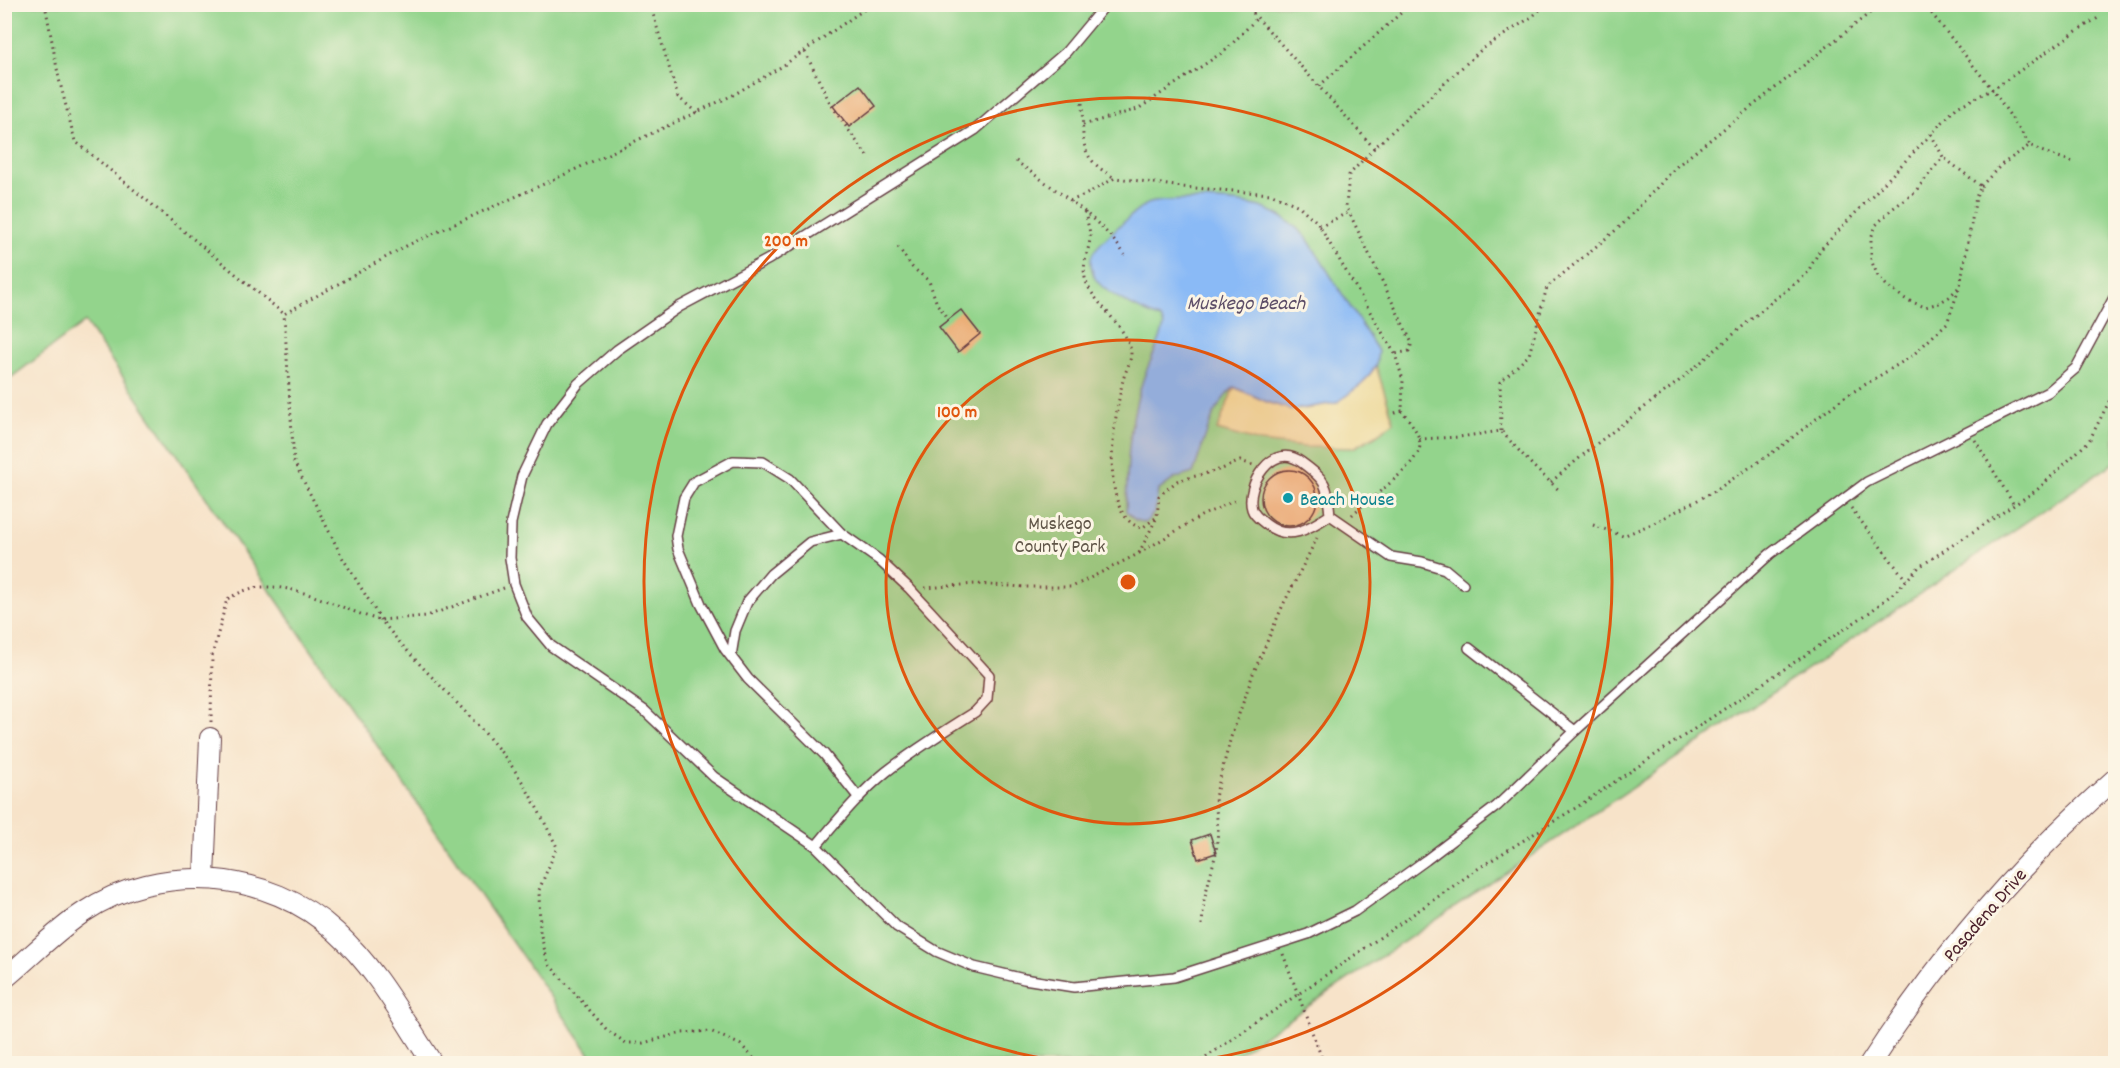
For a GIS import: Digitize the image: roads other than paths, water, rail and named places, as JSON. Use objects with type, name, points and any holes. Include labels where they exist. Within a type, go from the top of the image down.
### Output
[{"type":"street","points":[[204,877],[210,738]]},
{"type":"street","name":"Pasadena Drive","points":[[1869,1064],[1972,926],[2034,857],[2115,778]]},
{"type":"street","points":[[4,979],[66,925],[105,899],[125,890],[146,884],[204,877],[247,885],[287,899],[306,909],[329,926],[378,979],[433,1064]]},
{"type":"lane","points":[[1106,4],[1066,52],[975,130],[769,259],[679,307],[616,350],[578,384],[547,424],[522,476],[511,523],[510,558],[514,584],[527,617],[551,646],[645,711],[714,777],[816,846],[897,927],[936,951],[974,967],[1024,979],[1074,987],[1174,977],[1308,934],[1355,911],[1497,806],[1770,554],[1866,482],[2048,392],[2076,368],[2115,294]]},
{"type":"lane","points":[[1330,515],[1306,530],[1291,534],[1275,531],[1252,512],[1253,492],[1263,469],[1274,458],[1286,455],[1296,458],[1323,480],[1328,495],[1330,515],[1342,525],[1391,557],[1422,562],[1445,569],[1463,584]]},
{"type":"lane","points":[[816,846],[848,808],[859,798],[885,772],[975,712],[987,699],[989,675],[909,588],[879,560],[842,534],[790,479],[763,462],[733,461],[694,482],[684,498],[676,536],[678,549],[701,604],[731,656],[748,680],[824,754],[859,798]]},
{"type":"lane","points":[[731,656],[735,631],[747,602],[771,574],[810,542],[842,534]]},
{"type":"lane","points":[[1469,648],[1575,732]]},
{"type":"water","name":"Muskego Beach","points":[[1201,200],[1258,207],[1271,211],[1295,226],[1307,238],[1378,351],[1376,366],[1362,384],[1336,403],[1292,410],[1234,387],[1213,416],[1193,473],[1174,479],[1158,491],[1155,512],[1145,523],[1135,520],[1126,511],[1129,446],[1137,399],[1164,326],[1161,319],[1125,302],[1100,284],[1095,278],[1091,258],[1109,235],[1150,203]]},
{"type":"place","name":"Beach House","points":[[1288,498]]},
{"type":"park label","name":"Muskego County Park","points":[[1060,534]]}]
